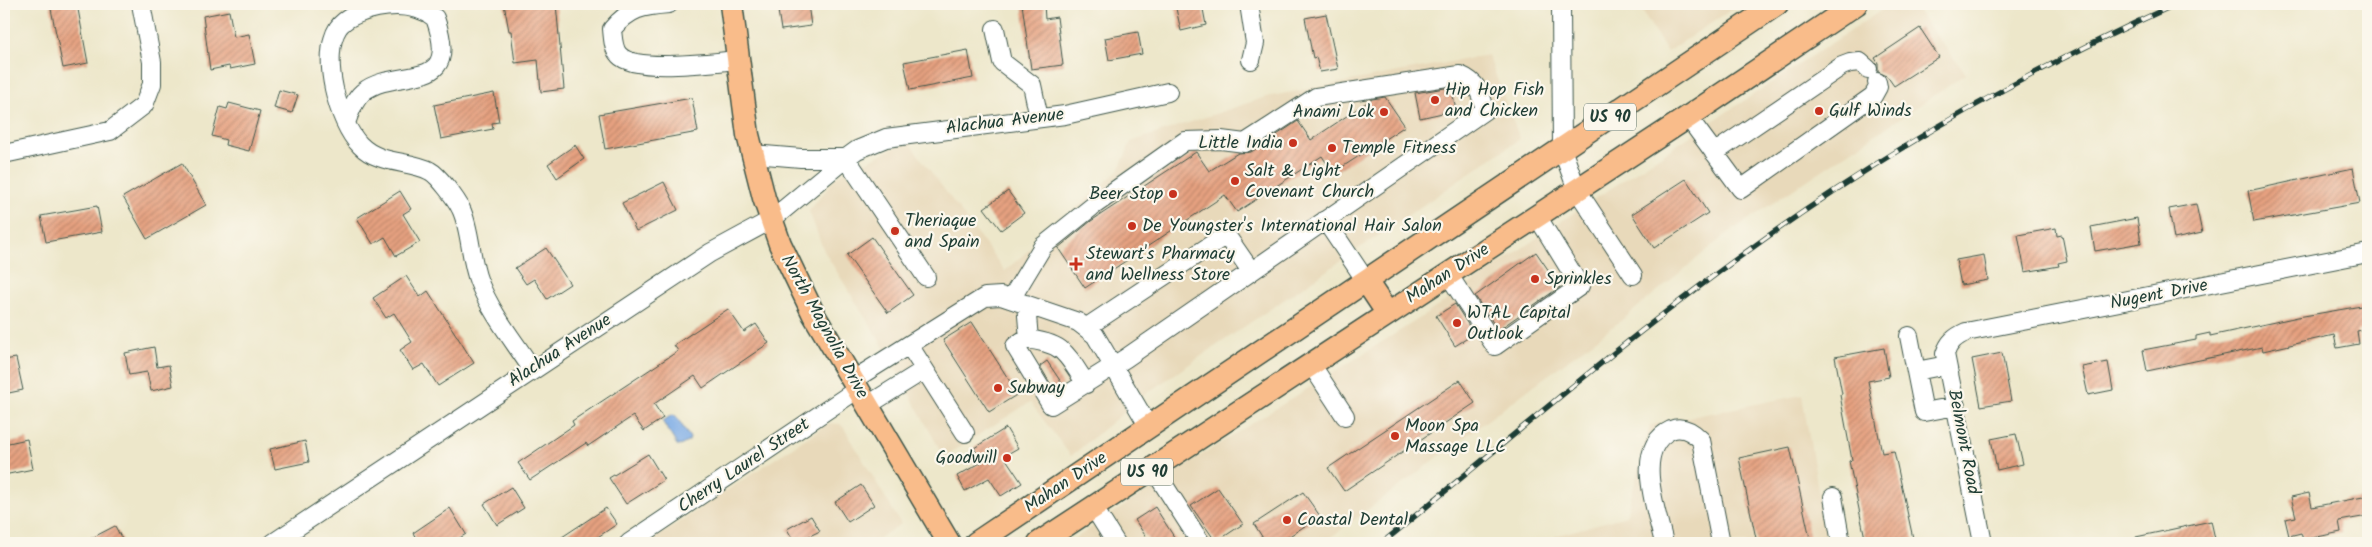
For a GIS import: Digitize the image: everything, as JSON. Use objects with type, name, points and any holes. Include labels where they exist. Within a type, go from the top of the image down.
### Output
[{"type":"main road","name":"North Magnolia Drive","points":[[731,4],[737,60],[752,154],[771,220],[788,263],[804,297],[949,543]]},
{"type":"main road","name":"Mahan Drive","points":[[976,543],[1777,4]]},
{"type":"main road","name":"Mahan Drive","points":[[1039,543],[1688,118],[1848,6]]},
{"type":"main road","points":[[1366,281],[1388,314]]},
{"type":"street","points":[[4,154],[110,131],[144,105],[152,84],[152,62],[141,4]]},
{"type":"street","points":[[669,4],[639,8],[624,16],[612,29],[613,42],[619,55],[632,63],[667,65],[737,60]]},
{"type":"street","points":[[1249,4],[1255,43],[1251,60]]},
{"type":"street","points":[[1561,4],[1562,149],[1577,190],[1633,275]]},
{"type":"street","points":[[346,122],[354,102],[363,92],[376,84],[428,73],[438,61],[442,49],[434,18],[423,9],[388,6],[365,11],[347,19],[338,27],[332,42],[329,59],[336,96],[346,122],[360,146],[385,160],[430,171],[462,209],[478,282],[497,317],[532,369]]},
{"type":"street","points":[[995,29],[1002,62],[1032,85],[1039,118]]},
{"type":"street","points":[[1688,118],[1741,190],[1873,96],[1878,86],[1860,62],[1842,66],[1714,153]]},
{"type":"street","points":[[1029,339],[1019,302],[1043,246],[1093,206],[1185,141],[1221,140],[1245,143],[1316,97],[1460,75],[1470,79],[1481,92],[1485,110],[1114,366],[1086,384],[1051,405],[1015,346],[1025,339],[1052,343],[1066,353],[1086,384]]},
{"type":"street","name":"Alachua Avenue","points":[[273,543],[710,252],[771,220],[857,150],[886,138],[1104,108],[1168,92]]},
{"type":"street","name":"Alachua Avenue","points":[[752,154],[801,158],[846,158]]},
{"type":"street","points":[[846,158],[926,277]]},
{"type":"street","points":[[1448,274],[1495,346],[1580,286],[1537,216]]},
{"type":"street","points":[[1325,220],[1366,281]]},
{"type":"street","points":[[1087,327],[1226,234],[1251,271]]},
{"type":"street","name":"Nugent Drive","points":[[1951,341],[1966,332],[2368,253]]},
{"type":"street","name":"Cherry Laurel Street","points":[[629,543],[860,392],[909,345],[985,297],[996,295],[1078,322],[1087,327],[1095,335],[1150,426]]},
{"type":"street","points":[[1909,336],[1924,412],[1956,406]]},
{"type":"street","name":"Belmont Road","points":[[1951,341],[1945,354],[1983,543]]},
{"type":"street","points":[[909,345],[965,433]]},
{"type":"street","points":[[1311,364],[1345,416]]},
{"type":"street","points":[[1916,371],[1947,365]]},
{"type":"street","points":[[860,392],[924,370]]},
{"type":"street","points":[[1664,543],[1648,465],[1653,447],[1662,434],[1674,429],[1684,428],[1694,433],[1701,440],[1721,543]]},
{"type":"street","points":[[1153,468],[1201,543]]},
{"type":"street","points":[[1833,497],[1841,543]]},
{"type":"street","points":[[1094,508],[1116,543]]},
{"type":"shaded area","points":[[1638,4],[1740,4],[1667,52]]},
{"type":"shaded area","points":[[1891,4],[1912,4],[1966,74],[1728,233],[1627,316],[1323,543],[1068,543],[1200,456],[1425,315],[1566,218]]},
{"type":"shaded area","points":[[1488,55],[1520,139],[1147,393],[1071,456],[1030,402],[944,457],[883,346],[824,251],[809,211],[837,176],[908,141],[1005,271],[1118,171],[1131,142],[1266,97]]},
{"type":"shaded area","points":[[1802,395],[1827,543],[1556,543],[1555,536],[1626,516],[1650,425]]},
{"type":"shaded area","points":[[829,423],[840,424],[844,428],[901,524],[871,543],[648,543]]},
{"type":"water","points":[[672,415],[676,416],[690,438],[689,441],[680,446],[677,445],[663,421]]},
{"type":"building","points":[[50,4],[77,4],[88,63],[63,68]]},
{"type":"building","points":[[504,4],[556,4],[564,89],[541,92],[538,60],[515,63],[511,31],[509,31]]},
{"type":"building","points":[[777,4],[808,4],[811,26],[781,30]]},
{"type":"building","points":[[1022,4],[1044,4],[1045,19],[1057,17],[1063,65],[1031,69]]},
{"type":"building","points":[[1175,4],[1202,4],[1206,25],[1181,31]]},
{"type":"building","points":[[229,11],[234,37],[249,34],[255,64],[230,69],[229,66],[210,70],[203,16]]},
{"type":"building","points":[[1326,14],[1338,69],[1320,72],[1316,57],[1313,58],[1305,18]]},
{"type":"building","points":[[1920,28],[1939,57],[1894,86],[1887,76],[1878,72],[1878,63],[1875,58]]},
{"type":"building","points":[[1138,32],[1142,54],[1109,60],[1105,38]]},
{"type":"building","points":[[968,50],[973,78],[910,90],[904,62]]},
{"type":"building","name":"Hip Hop Fish and Chicken","points":[[1451,87],[1456,110],[1420,118],[1415,93]]},
{"type":"building","points":[[279,90],[298,95],[292,113],[274,108]]},
{"type":"building","points":[[494,93],[499,122],[492,123],[493,129],[441,139],[434,105]]},
{"type":"building","points":[[1385,97],[1405,126],[1333,173],[1322,156],[1237,212],[1225,195],[1085,288],[1058,248],[1091,221],[1196,152],[1209,171],[1238,153],[1251,152],[1298,121],[1311,140],[1372,99]]},
{"type":"building","points":[[692,98],[698,132],[605,149],[599,114]]},
{"type":"building","points":[[229,103],[260,111],[249,151],[225,145],[226,140],[212,136],[220,107],[227,109]]},
{"type":"building","points":[[575,145],[584,159],[557,178],[548,164]]},
{"type":"building","points":[[182,163],[206,205],[147,239],[123,197]]},
{"type":"building","points":[[2353,168],[2360,203],[2254,222],[2248,191]]},
{"type":"building","points":[[1686,179],[1708,213],[1654,248],[1632,214]]},
{"type":"building","points":[[664,182],[678,210],[636,231],[622,203]]},
{"type":"building","points":[[400,191],[411,209],[403,214],[420,242],[396,256],[385,237],[373,244],[357,218]]},
{"type":"building","points":[[1008,191],[1024,213],[1001,230],[984,208]]},
{"type":"building","points":[[2196,204],[2202,233],[2174,239],[2169,209]]},
{"type":"building","points":[[97,206],[102,232],[46,242],[41,216]]},
{"type":"building","points":[[2137,218],[2141,243],[2095,251],[2091,227]]},
{"type":"building","points":[[2056,228],[2057,236],[2062,235],[2067,261],[2058,263],[2059,266],[2025,272],[2018,235]]},
{"type":"building","points":[[872,237],[913,295],[888,313],[847,255]]},
{"type":"building","points":[[546,248],[570,284],[547,299],[534,279],[526,284],[515,268]]},
{"type":"building","points":[[1536,252],[1560,287],[1498,330],[1475,296]]},
{"type":"building","points":[[1984,255],[1988,280],[1961,285],[1956,260]]},
{"type":"building","points":[[406,276],[420,297],[428,291],[474,363],[438,386],[424,364],[413,370],[400,350],[412,342],[394,313],[386,318],[373,298]]},
{"type":"building","name":"WTAL Capital Outlook","points":[[1455,304],[1474,334],[1455,346],[1436,316]]},
{"type":"building","points":[[2367,305],[2368,329],[2357,331],[2359,344],[2337,348],[2334,335],[2263,351],[2262,347],[2147,371],[2143,350],[2196,340],[2196,336],[2210,333],[2210,336],[2298,317]]},
{"type":"building","points":[[728,309],[744,332],[756,324],[769,343],[703,388],[695,376],[654,404],[663,418],[644,431],[633,416],[588,446],[586,443],[530,480],[518,463],[574,425],[572,421],[678,351],[674,345]]},
{"type":"building","points":[[972,322],[1018,394],[989,412],[943,340]]},
{"type":"building","points":[[154,347],[157,367],[169,365],[173,386],[151,391],[147,372],[129,375],[125,353]]},
{"type":"building","points":[[1884,348],[1889,377],[1868,381],[1882,453],[1894,451],[1914,543],[1866,543],[1849,461],[1852,460],[1835,357]]},
{"type":"building","points":[[2002,353],[2011,401],[1981,406],[1972,359]]},
{"type":"building","points":[[16,358],[23,390],[4,394],[4,360]]},
{"type":"building","points":[[1047,361],[1063,385],[1054,390],[1040,366]]},
{"type":"building","points":[[2108,362],[2113,390],[2088,395],[2082,367]]},
{"type":"building","points":[[1460,380],[1475,403],[1344,491],[1328,468]]},
{"type":"building","points":[[1006,428],[1018,448],[1004,456],[1022,483],[1001,496],[989,478],[965,491],[957,476],[982,462],[974,448]]},
{"type":"building","points":[[2016,434],[2023,464],[1997,470],[1991,439]]},
{"type":"building","points":[[27,439],[33,469],[4,475],[4,444]]},
{"type":"building","points":[[305,441],[309,462],[275,469],[270,449]]},
{"type":"building","points":[[1790,447],[1811,543],[1757,543],[1739,458]]},
{"type":"building","points":[[648,454],[664,480],[626,504],[609,478]]},
{"type":"building","points":[[861,485],[874,505],[848,522],[835,502]]},
{"type":"building","points":[[511,487],[524,508],[497,525],[484,504]]},
{"type":"building","points":[[1218,488],[1243,524],[1216,542],[1191,506]]},
{"type":"building","name":"Coastal Dental","points":[[1303,492],[1320,516],[1279,543],[1266,543],[1254,524]]},
{"type":"building","points":[[2309,493],[2312,507],[2368,496],[2368,516],[2339,521],[2341,532],[2303,540],[2301,533],[2289,536],[2285,519],[2296,517],[2291,497]]},
{"type":"building","points":[[1155,507],[1178,543],[1150,543],[1135,520]]},
{"type":"building","points":[[450,508],[466,534],[452,543],[419,543],[413,533]]},
{"type":"building","points":[[606,508],[617,524],[589,543],[553,543]]},
{"type":"building","points":[[811,516],[820,531],[795,543],[787,529]]},
{"type":"building","points":[[2211,521],[2216,543],[2137,543],[2136,537]]},
{"type":"building","points":[[115,526],[124,543],[82,543]]},
{"type":"railway","points":[[1382,543],[1655,320],[1799,214],[1903,147],[1956,116],[2065,57],[2176,4]]},
{"type":"place","name":"Hip Hop Fish and Chicken","points":[[1435,100]]},
{"type":"place","name":"Gulf Winds","points":[[1819,111]]},
{"type":"place","name":"Anami Lok","points":[[1384,112]]},
{"type":"place","name":"Little India","points":[[1293,143]]},
{"type":"place","name":"Temple Fitness","points":[[1332,148]]},
{"type":"place","name":"Salt & Light Covenant Church","points":[[1235,181]]},
{"type":"place","name":"Beer Stop","points":[[1173,194]]},
{"type":"place","name":"De Youngster's International Hair Salon","points":[[1132,226]]},
{"type":"place","name":"Theriaque and Spain","points":[[895,231]]},
{"type":"place","name":"Stewart's Pharmacy and Wellness Store","points":[[1076,264]]},
{"type":"place","name":"Sprinkles","points":[[1535,279]]},
{"type":"place","name":"WTAL Capital Outlook","points":[[1457,323]]},
{"type":"place","name":"Subway","points":[[998,388]]},
{"type":"place","name":"Moon Spa Massage LLC","points":[[1395,436]]},
{"type":"place","name":"Goodwill","points":[[1007,458]]},
{"type":"place","name":"Coastal Dental","points":[[1287,520]]}]
